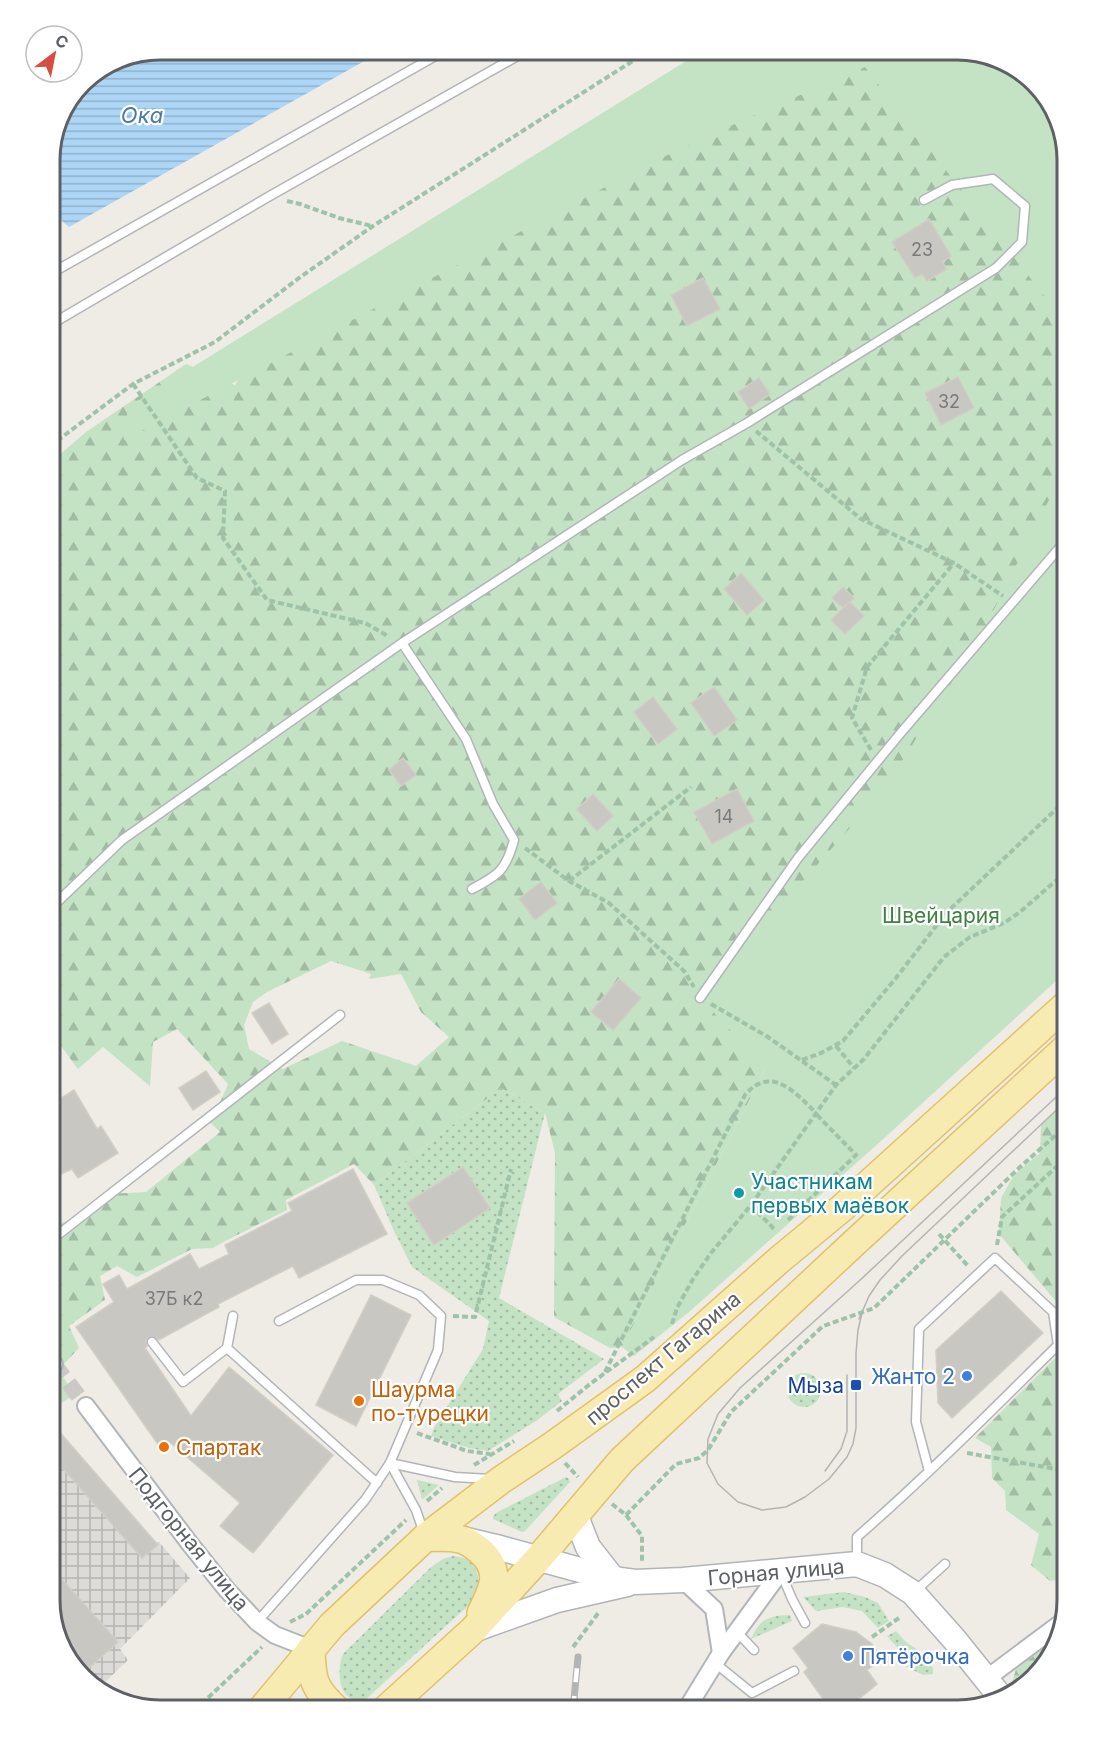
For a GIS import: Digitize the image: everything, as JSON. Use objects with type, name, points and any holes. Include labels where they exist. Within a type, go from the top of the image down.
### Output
[{"type":"main road","name":"проспект Гагарина","points":[[269,1700],[332,1625],[426,1537],[501,1479],[552,1446],[645,1379],[779,1260],[842,1208],[1057,1014]]},
{"type":"main road","name":"проспект Гагарина","points":[[396,1700],[473,1630],[538,1559],[622,1460],[657,1425],[1057,1057]]},
{"type":"main road","points":[[575,1514],[588,1547],[624,1581]]},
{"type":"main road","points":[[426,1537],[460,1539]]},
{"type":"main road","name":"проспект Гагарина","points":[[460,1539],[474,1546],[486,1556],[494,1570],[494,1582],[490,1595],[473,1630]]},
{"type":"main road","name":"Горная улица","points":[[460,1539],[624,1581]]},
{"type":"main road","name":"Горная улица","points":[[473,1630],[557,1600],[624,1581],[683,1580],[857,1564],[885,1575],[913,1593],[996,1692]]},
{"type":"main road","points":[[311,1649],[312,1674],[320,1695],[326,1700]]},
{"type":"street","name":"Подгорная улица","points":[[86,1406],[226,1590],[256,1622],[275,1635],[311,1649]]},
{"type":"street","points":[[692,1700],[718,1658],[781,1571]]},
{"type":"street","points":[[683,1580],[714,1609],[718,1658]]},
{"type":"street","points":[[986,1679],[1053,1629]]},
{"type":"lane","points":[[60,268],[428,60]]},
{"type":"lane","points":[[60,319],[268,197],[510,60]]},
{"type":"lane","points":[[60,899],[122,840],[402,643],[682,460],[747,423],[996,268],[1022,242],[1026,206],[993,179],[952,185],[924,200]]},
{"type":"lane","points":[[700,998],[798,858],[1057,551]]},
{"type":"lane","points":[[402,643],[466,739],[494,804],[514,840],[508,861],[493,878],[472,889]]},
{"type":"lane","points":[[60,1233],[340,1015]]},
{"type":"lane","points":[[929,1472],[916,1422],[919,1329],[995,1258],[1053,1312],[1057,1339]]},
{"type":"lane","points":[[256,1622],[365,1500],[390,1463],[438,1350],[441,1316],[419,1295],[383,1280],[356,1280],[279,1322]]},
{"type":"lane","points":[[152,1342],[183,1382],[227,1348],[233,1316]]},
{"type":"lane","points":[[857,1564],[857,1537],[929,1472],[1057,1347]]},
{"type":"lane","points":[[227,1348],[377,1483]]},
{"type":"lane","points":[[390,1463],[455,1477],[501,1479]]},
{"type":"lane","points":[[390,1463],[416,1510],[426,1537]]},
{"type":"lane","points":[[913,1593],[945,1564]]},
{"type":"lane","points":[[781,1571],[805,1623]]},
{"type":"lane","points":[[737,1632],[754,1650]]},
{"type":"lane","points":[[718,1658],[752,1693],[794,1671]]},
{"type":"path","points":[[60,439],[133,384],[215,342],[298,278],[373,226],[634,60]]},
{"type":"path","points":[[268,197],[300,204],[339,219],[373,226]]},
{"type":"path","points":[[133,384],[197,478],[225,492],[223,538],[267,600],[364,623],[402,643]]},
{"type":"path","points":[[747,423],[861,519],[954,563],[1012,602]]},
{"type":"path","points":[[878,761],[852,718],[867,667],[954,563]]},
{"type":"path","points":[[569,881],[691,787]]},
{"type":"path","points":[[801,1060],[836,1046],[853,1032],[946,913],[1057,809]]},
{"type":"path","points":[[514,840],[569,881],[609,903],[684,971],[700,998],[768,1037],[836,1085]]},
{"type":"path","points":[[680,1318],[672,1324],[677,1308],[711,1253],[751,1205],[836,1085],[870,1051],[944,957],[970,937],[1012,918],[1057,880]]},
{"type":"path","points":[[836,1046],[854,1068]]},
{"type":"path","points":[[605,1373],[733,1118],[751,1089],[763,1082],[771,1082],[793,1090],[856,1155],[784,1223]]},
{"type":"path","points":[[626,1515],[676,1464],[699,1458],[708,1450],[731,1412],[823,1326],[874,1308],[944,1239],[1057,1135]]},
{"type":"path","points":[[995,1258],[1002,1217],[1057,1167]]},
{"type":"path","points":[[441,1316],[475,1317],[511,1169]]},
{"type":"path","points":[[751,1205],[776,1231],[768,1239]]},
{"type":"path","points":[[939,1234],[976,1275]]},
{"type":"path","points":[[405,1427],[467,1451],[491,1455]]},
{"type":"path","points":[[951,1450],[1057,1469]]},
{"type":"path","points":[[573,1647],[603,1607]]},
{"type":"path","points":[[872,1637],[899,1618]]},
{"type":"path","points":[[206,1700],[275,1635]]},
{"type":"shaded area","points":[[60,1458],[138,1554],[159,1542],[190,1578],[120,1649],[128,1660],[104,1683],[77,1656],[63,1626],[60,1600]]},
{"type":"green space","points":[[688,60],[964,60],[977,62],[1001,70],[1023,85],[1040,104],[1054,134],[1057,160],[1057,312],[865,67],[657,160],[124,440],[128,407]]},
{"type":"green space","points":[[834,60],[964,60],[977,62],[1001,70],[1023,85],[1040,104],[1054,134],[1057,160],[1057,974],[766,1068],[622,1347],[610,1348],[554,1317],[555,1153],[545,1113],[501,1088],[374,1185],[354,1164],[286,1200],[287,1210],[213,1248],[192,1249],[137,1277],[117,1266],[100,1276],[105,1300],[69,1326],[79,1348],[60,1368],[60,1223],[84,1215],[109,1194],[146,1192],[220,1132],[211,1123],[228,1084],[177,1029],[153,1042],[150,1086],[103,1047],[78,1069],[60,1045],[60,454],[86,432],[186,364],[235,385],[263,340],[717,69]],"holes":[[[331,961],[371,974],[369,979],[401,974],[421,1012],[449,1037],[416,1066],[342,1041],[283,1069],[249,1049],[244,1025],[253,1002],[267,992]]]},
{"type":"green space","name":"Швейцария","points":[[1057,484],[1057,980],[689,1312],[634,1356],[622,1347],[766,1068],[700,998],[885,788],[979,639]]},
{"type":"green space","points":[[501,1088],[545,1113],[499,1298],[604,1359],[558,1394],[562,1401],[536,1421],[488,1451],[469,1448],[431,1436],[483,1349],[489,1321],[412,1267],[374,1185]],"holes":[[[462,1167],[490,1208],[407,1203]]]},
{"type":"green space","points":[[1057,1109],[1057,1303],[999,1234],[1001,1198],[1014,1175],[1040,1153],[1041,1124]]},
{"type":"green space","points":[[1057,1356],[1057,1580],[1050,1581],[1031,1565],[1039,1534],[1006,1510],[1005,1491],[992,1478],[991,1447],[975,1438]]},
{"type":"green space","points":[[60,1373],[75,1394],[60,1404]]},
{"type":"green space","points":[[804,1373],[816,1378],[821,1390],[816,1402],[804,1407],[792,1402],[787,1390],[792,1378]]},
{"type":"green space","points":[[566,1477],[570,1482],[525,1531],[522,1532],[493,1519],[496,1513]]},
{"type":"green space","points":[[417,1480],[439,1485],[422,1500]]},
{"type":"green space","points":[[453,1556],[470,1562],[478,1573],[477,1589],[469,1605],[365,1700],[349,1697],[341,1686],[340,1669],[343,1654],[430,1568],[443,1559]]},
{"type":"green space","points":[[844,1592],[878,1603],[889,1621],[878,1628],[862,1611],[843,1607],[816,1611],[803,1597]]},
{"type":"green space","points":[[790,1615],[792,1621],[751,1639],[762,1622],[771,1617]]},
{"type":"green space","points":[[896,1631],[919,1651],[933,1668],[933,1674],[923,1675],[895,1661],[903,1654],[887,1636]]},
{"type":"green space","points":[[1045,1647],[1032,1666],[1012,1683],[1016,1669]]},
{"type":"water","name":"Ока","points":[[160,60],[366,60],[69,227],[60,219],[60,153],[63,134],[70,116],[81,99],[110,73],[128,65]]},
{"type":"building","points":[[929,219],[951,256],[942,262],[947,269],[927,281],[922,274],[915,278],[892,242]]},
{"type":"building","points":[[703,278],[720,309],[687,326],[671,295]]},
{"type":"building","points":[[958,377],[974,408],[941,425],[925,393]]},
{"type":"building","points":[[759,378],[770,394],[749,409],[738,392]]},
{"type":"building","points":[[741,573],[764,600],[747,615],[724,589]]},
{"type":"building","points":[[843,587],[854,598],[850,602],[864,616],[845,634],[831,620],[843,608],[832,598]]},
{"type":"building","points":[[714,687],[737,720],[714,736],[691,703]]},
{"type":"building","points":[[653,697],[677,729],[658,744],[634,712]]},
{"type":"building","points":[[403,758],[416,775],[401,786],[389,770]]},
{"type":"building","points":[[737,789],[754,821],[712,844],[694,812]]},
{"type":"building","points":[[593,794],[613,816],[597,831],[577,809]]},
{"type":"building","points":[[541,882],[557,903],[535,920],[519,899]]},
{"type":"building","points":[[619,979],[641,998],[613,1030],[591,1012]]},
{"type":"building","points":[[269,1003],[288,1034],[272,1044],[252,1013]]},
{"type":"building","points":[[206,1071],[220,1092],[193,1110],[179,1088]]},
{"type":"building","points":[[74,1090],[97,1129],[101,1126],[118,1153],[78,1178],[72,1169],[60,1174],[60,1099]]},
{"type":"building","points":[[463,1167],[490,1208],[434,1245],[407,1203]]},
{"type":"building","points":[[353,1169],[387,1234],[299,1278],[293,1266],[218,1304],[219,1307],[159,1340],[152,1336],[146,1340],[145,1348],[191,1416],[229,1367],[333,1455],[253,1553],[220,1526],[240,1503],[171,1443],[164,1453],[76,1327],[114,1302],[103,1284],[119,1275],[127,1289],[190,1254],[199,1269],[229,1254],[225,1245],[292,1211],[288,1203]]},
{"type":"building","name":"Жанто 2","points":[[1001,1291],[1043,1333],[952,1418],[938,1403],[936,1350]]},
{"type":"building","points":[[371,1295],[411,1315],[356,1426],[316,1405]]},
{"type":"building","points":[[60,1432],[158,1545],[142,1558],[60,1465]]},
{"type":"building","points":[[60,1577],[118,1642],[88,1669],[85,1666],[70,1644],[63,1626]]},
{"type":"building","points":[[822,1624],[856,1632],[872,1644],[882,1659],[867,1670],[877,1684],[858,1700],[824,1700],[804,1672],[808,1668],[793,1648]]},
{"type":"tunnel","points":[[60,1372],[86,1406]]},
{"type":"tram line","points":[[862,1313],[856,1353],[856,1428],[853,1444],[847,1457],[829,1479],[805,1497],[786,1507],[762,1510],[738,1502],[718,1484],[707,1463],[708,1439],[718,1414],[740,1388],[858,1282],[1057,1096]]},
{"type":"tram line","points":[[859,1319],[869,1296],[902,1256],[1057,1109]]},
{"type":"tram line","points":[[825,1471],[841,1449],[847,1431],[847,1375]]},
{"type":"railway","points":[[574,1700],[578,1657]]},
{"type":"place","name":"Участникам первых маёвок","points":[[739,1193]]},
{"type":"place","name":"Жанто 2","points":[[967,1376]]},
{"type":"place","name":"Мыза","points":[[856,1385]]},
{"type":"place","name":"Шаурма по-турецки","points":[[359,1401]]},
{"type":"place","name":"Спартак","points":[[164,1447]]},
{"type":"place","name":"Пятёрочка","points":[[848,1656]]}]
